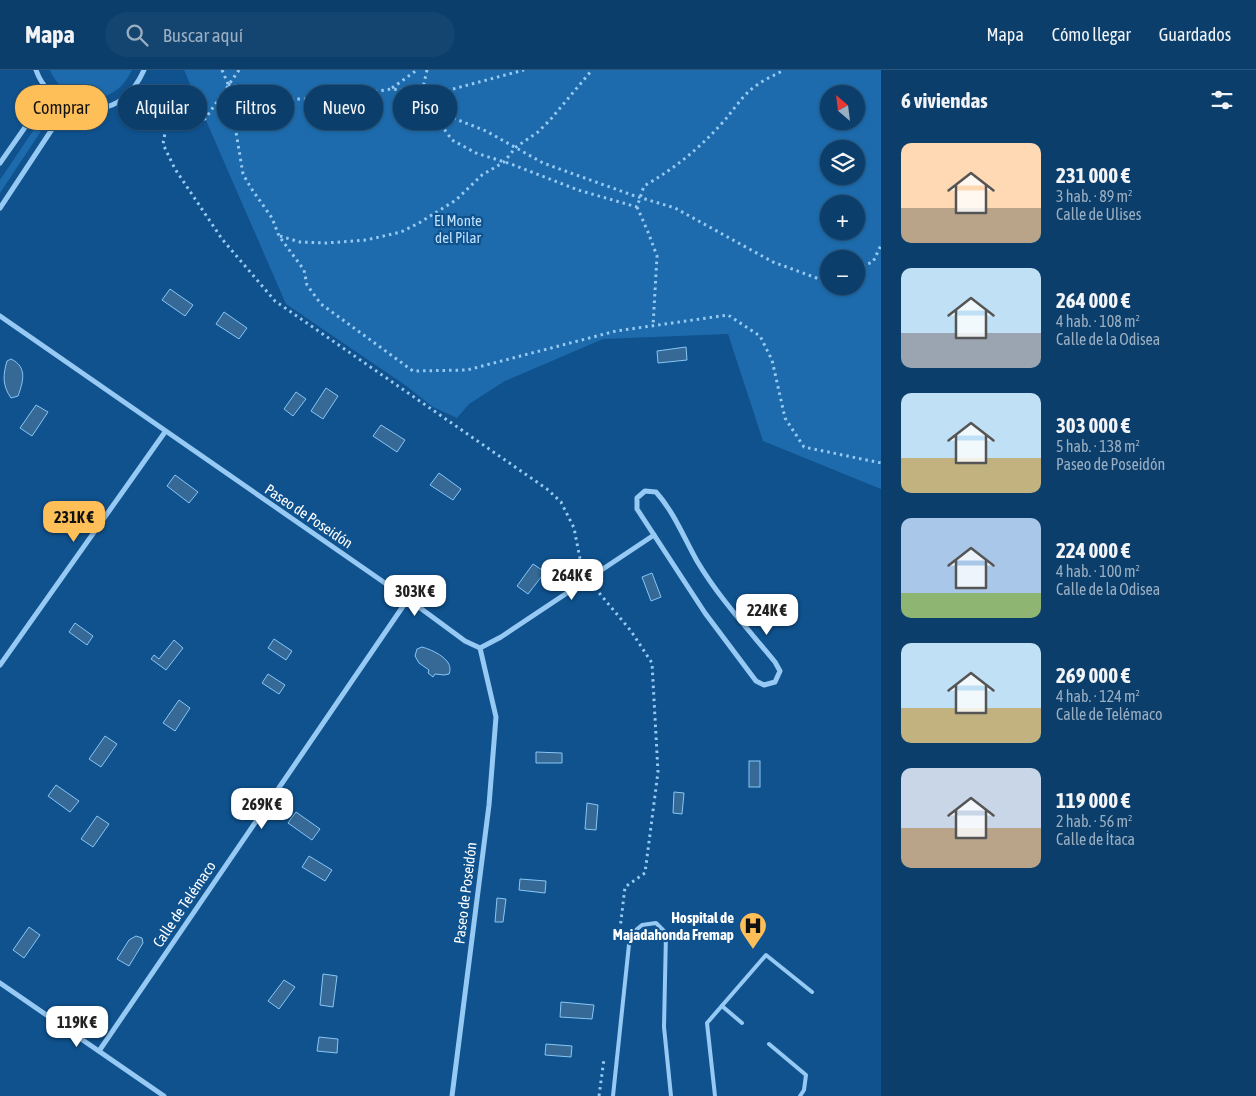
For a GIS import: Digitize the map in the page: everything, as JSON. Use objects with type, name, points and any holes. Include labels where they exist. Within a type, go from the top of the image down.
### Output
[{"type":"street","points":[[36,70],[43,85]]},
{"type":"street","points":[[137,85],[144,70]]},
{"type":"street","points":[[0,163],[23,130]]},
{"type":"street","points":[[0,208],[51,130]]},
{"type":"street","name":"Paseo de Poseidón","points":[[0,316],[408,599],[465,641],[480,648],[496,717],[489,805],[452,1096]]},
{"type":"street","points":[[0,666],[165,432]]},
{"type":"street","points":[[645,491],[656,492],[664,501],[698,562],[724,601],[775,662],[780,671],[775,682],[764,685],[756,681],[705,613],[654,536],[636,509],[637,498],[645,491]]},
{"type":"street","points":[[480,648],[501,637],[654,536]]},
{"type":"street","name":"Calle de Telémaco","points":[[99,1051],[408,599]]},
{"type":"street","points":[[0,983],[164,1096]]},
{"type":"lane","points":[[613,1096],[630,935],[642,924],[656,923],[666,933],[664,1027],[671,1096]]},
{"type":"lane","points":[[715,1096],[707,1022],[766,954],[812,992]]},
{"type":"lane","points":[[722,1006],[742,1023]]},
{"type":"lane","points":[[769,1044],[806,1075],[804,1090],[800,1096]]},
{"type":"path","points":[[222,70],[228,84],[243,174],[272,218],[279,236],[304,270],[307,285],[321,304],[413,371],[466,370],[616,331],[728,316],[760,336],[772,360],[785,418],[804,447],[881,463]]},
{"type":"path","points":[[239,70],[205,120],[167,122],[163,144],[175,169],[222,239],[275,301],[546,489],[561,502],[574,528],[582,571]]},
{"type":"path","points":[[228,84],[280,99],[316,99],[391,89],[417,70]]},
{"type":"path","points":[[424,85],[427,70]]},
{"type":"path","points":[[457,88],[524,70]]},
{"type":"path","points":[[279,236],[300,242],[326,243],[366,240],[401,232],[419,223],[456,200],[482,175],[504,162],[516,147],[538,132],[592,70]]},
{"type":"path","points":[[653,326],[656,256],[637,207],[644,186],[671,171],[698,148],[757,85],[784,70]]},
{"type":"path","points":[[457,120],[486,131],[543,163],[675,208],[774,262],[820,279]]},
{"type":"path","points":[[445,130],[452,140],[476,153],[578,190],[637,207]]},
{"type":"path","points":[[865,265],[873,262],[881,244]]},
{"type":"path","points":[[595,588],[631,631],[652,663],[658,772],[645,873],[625,887],[619,935]]},
{"type":"path","points":[[599,1096],[604,1058]]},
{"type":"green space","points":[[50,70],[132,70],[125,82],[122,85],[118,85],[118,89],[108,95],[108,85],[60,85]]},
{"type":"green space","name":"El Monte del Pilar","points":[[184,70],[881,70],[881,489],[763,441],[728,334],[603,339],[505,381],[469,404],[457,418],[433,407],[405,385],[286,304],[207,123],[207,85],[191,85]]},
{"type":"green space","points":[[34,130],[42,130],[0,193],[0,180]]},
{"type":"shaded area","points":[[170,289],[193,305],[185,316],[162,300]]},
{"type":"shaded area","points":[[224,312],[247,328],[239,339],[216,324]]},
{"type":"shaded area","points":[[686,347],[687,360],[658,363],[657,351]]},
{"type":"shaded area","points":[[11,359],[20,366],[23,375],[18,396],[11,398],[4,380],[7,361]]},
{"type":"shaded area","points":[[326,388],[338,396],[323,419],[311,411]]},
{"type":"shaded area","points":[[296,392],[306,399],[293,416],[284,409]]},
{"type":"shaded area","points":[[36,405],[48,412],[32,436],[20,428]]},
{"type":"shaded area","points":[[381,425],[405,440],[397,452],[373,436]]},
{"type":"shaded area","points":[[439,473],[461,489],[453,500],[430,485]]},
{"type":"shaded area","points":[[175,475],[198,492],[189,503],[167,486]]},
{"type":"shaded area","points":[[533,564],[545,572],[528,594],[517,586]]},
{"type":"shaded area","points":[[652,573],[661,597],[651,601],[642,577]]},
{"type":"shaded area","points":[[75,623],[93,636],[87,645],[69,632]]},
{"type":"shaded area","points":[[274,639],[292,651],[286,660],[268,648]]},
{"type":"shaded area","points":[[174,640],[183,648],[166,670],[151,659],[154,655],[159,659]]},
{"type":"shaded area","points":[[422,647],[437,653],[446,660],[449,664],[449,674],[435,674],[433,677],[428,673],[429,670],[419,663],[415,656],[417,649]]},
{"type":"shaded area","points":[[268,674],[285,685],[279,694],[262,683]]},
{"type":"shaded area","points":[[179,700],[190,708],[175,731],[163,723]]},
{"type":"shaded area","points":[[105,736],[117,744],[101,767],[89,759]]},
{"type":"shaded area","points":[[536,752],[562,753],[562,763],[536,763]]},
{"type":"shaded area","points":[[749,761],[760,761],[760,787],[749,787]]},
{"type":"shaded area","points":[[56,785],[79,801],[70,812],[48,796]]},
{"type":"shaded area","points":[[674,792],[684,793],[682,814],[673,813]]},
{"type":"shaded area","points":[[587,803],[598,805],[596,830],[585,829]]},
{"type":"shaded area","points":[[296,812],[320,829],[312,840],[288,823]]},
{"type":"shaded area","points":[[97,816],[109,824],[93,847],[81,839]]},
{"type":"shaded area","points":[[309,856],[332,870],[325,881],[302,867]]},
{"type":"shaded area","points":[[520,879],[546,881],[545,893],[519,890]]},
{"type":"shaded area","points":[[497,898],[506,899],[503,922],[495,922]]},
{"type":"shaded area","points":[[29,927],[40,935],[24,958],[13,950]]},
{"type":"shaded area","points":[[136,936],[142,938],[143,943],[129,966],[117,959],[129,940]]},
{"type":"shaded area","points":[[323,974],[337,976],[333,1007],[320,1005]]},
{"type":"shaded area","points":[[284,980],[295,987],[279,1009],[268,1001]]},
{"type":"shaded area","points":[[561,1002],[594,1005],[592,1019],[560,1017]]},
{"type":"shaded area","points":[[319,1037],[338,1039],[337,1053],[317,1051]]},
{"type":"shaded area","points":[[546,1044],[572,1046],[571,1057],[545,1055]]},
{"type":"place","name":"Hospital de Majadahonda Fremap","points":[[753,950]]}]
